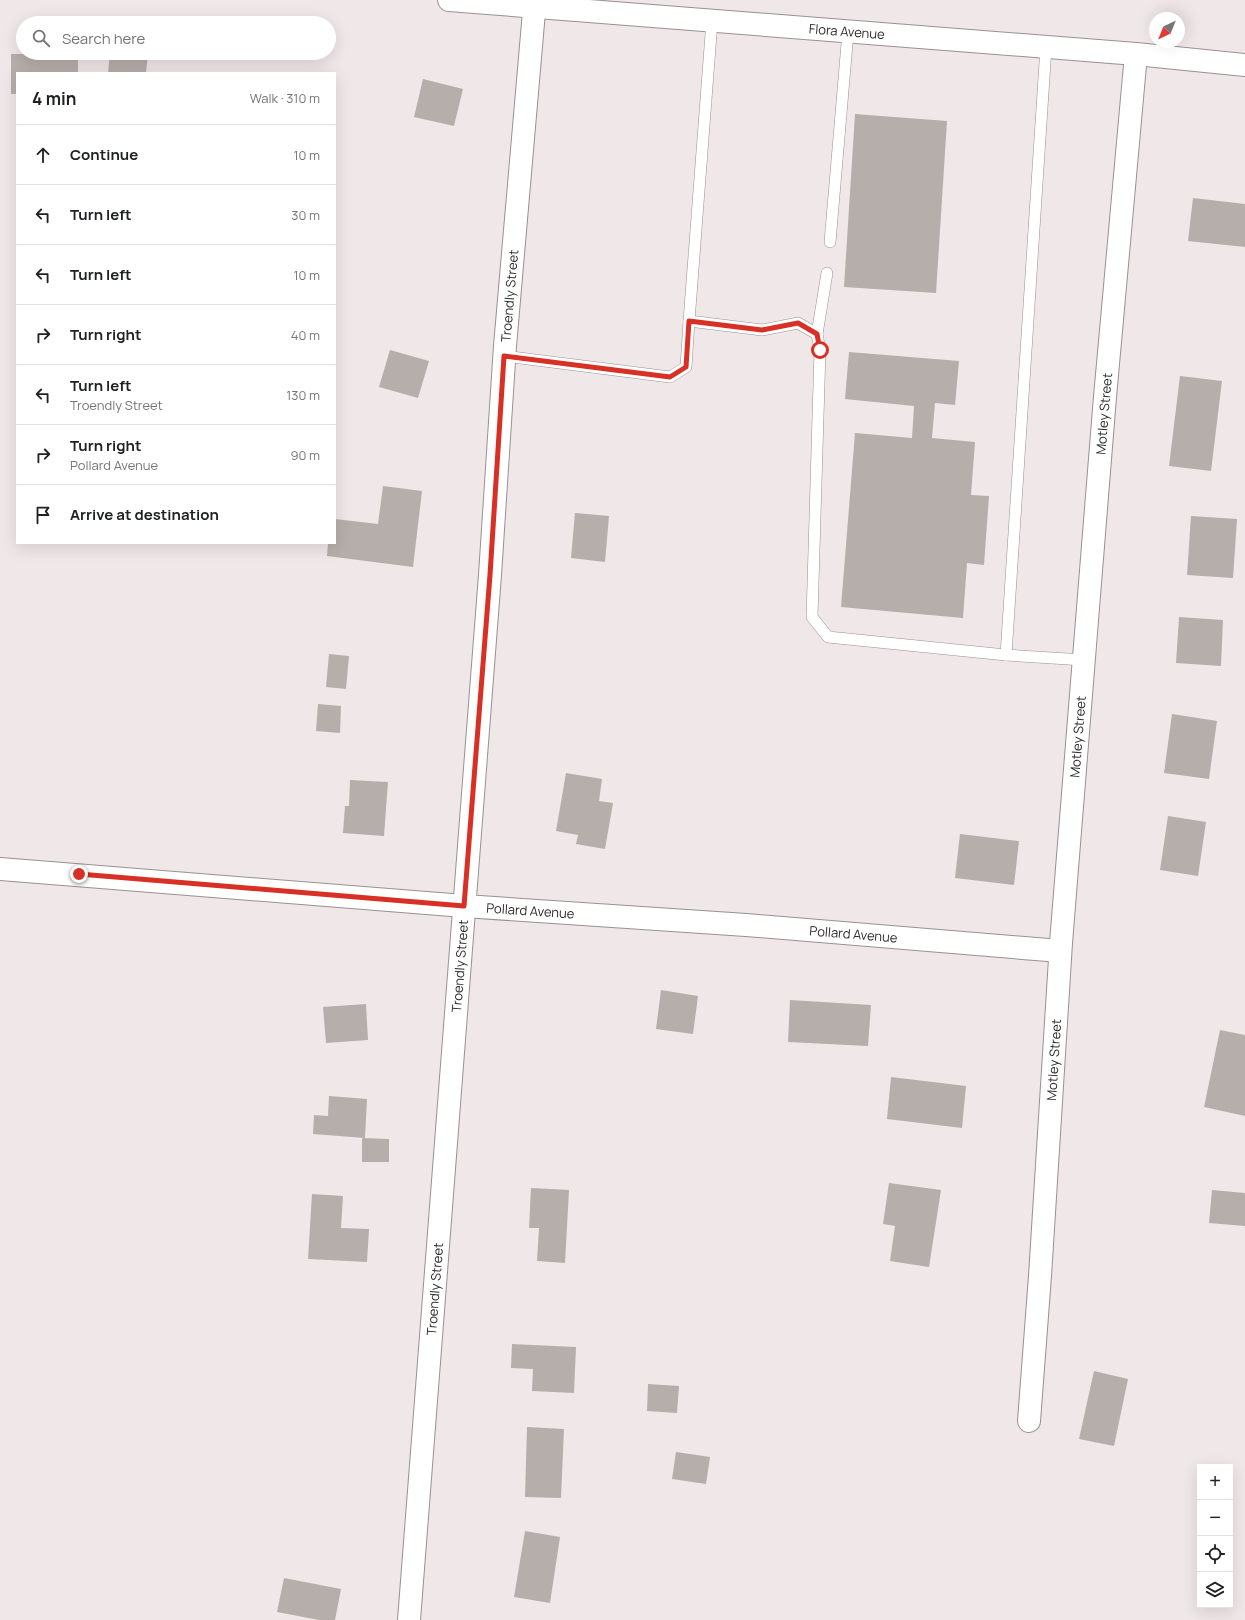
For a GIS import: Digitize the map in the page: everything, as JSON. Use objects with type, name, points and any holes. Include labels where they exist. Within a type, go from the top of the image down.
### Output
[{"type":"street","name":"Flora Avenue","points":[[449,0],[535,3],[712,21],[1136,54],[1245,64]]},
{"type":"street","name":"Troendly Street","points":[[409,1620],[490,568],[504,356],[535,3]]},
{"type":"street","name":"Motley Street","points":[[1029,1421],[1040,1276],[1060,951],[1104,397],[1136,54]]},
{"type":"street","name":"Pollard Avenue","points":[[0,869],[464,906],[746,924],[1060,951]]},
{"type":"lane","points":[[504,356],[670,377],[686,367],[712,21]]},
{"type":"lane","points":[[830,242],[848,32]]},
{"type":"lane","points":[[1006,655],[1046,47]]},
{"type":"lane","points":[[828,273],[817,334],[820,350],[812,616],[828,637],[1006,655],[1084,660]]},
{"type":"lane","points":[[689,321],[762,330],[798,323],[817,334]]},
{"type":"building","points":[[11,54],[16,54],[16,60],[78,60],[78,72],[16,72],[16,94],[11,94]]},
{"type":"building","points":[[109,60],[147,60],[146,72],[108,72]]},
{"type":"building","points":[[423,79],[463,89],[454,126],[414,117]]},
{"type":"building","points":[[855,114],[947,121],[936,293],[844,287]]},
{"type":"building","points":[[1193,198],[1245,204],[1245,247],[1188,241]]},
{"type":"building","points":[[390,350],[429,361],[418,398],[379,387]]},
{"type":"building","points":[[849,352],[959,361],[955,405],[935,403],[932,438],[975,442],[971,495],[989,496],[984,565],[967,563],[963,618],[841,607],[855,433],[912,438],[914,406],[845,399]]},
{"type":"building","points":[[1180,376],[1222,381],[1211,471],[1169,466]]},
{"type":"building","points":[[383,486],[422,491],[413,567],[327,556],[328,544],[336,544],[336,519],[378,524]]},
{"type":"building","points":[[575,513],[609,516],[605,562],[571,558]]},
{"type":"building","points":[[1191,516],[1237,519],[1233,578],[1187,575]]},
{"type":"building","points":[[1179,617],[1223,620],[1221,666],[1176,663]]},
{"type":"building","points":[[329,654],[349,656],[346,689],[326,687]]},
{"type":"building","points":[[318,704],[341,706],[340,733],[316,731]]},
{"type":"building","points":[[1172,714],[1217,721],[1209,779],[1164,773]]},
{"type":"building","points":[[566,773],[602,779],[599,801],[613,803],[605,849],[576,844],[578,835],[556,831]]},
{"type":"building","points":[[350,780],[388,782],[384,836],[343,833],[345,806],[349,806]]},
{"type":"building","points":[[1168,816],[1206,822],[1198,876],[1160,870]]},
{"type":"building","points":[[960,834],[1019,841],[1014,885],[955,878]]},
{"type":"building","points":[[661,990],[698,996],[693,1034],[656,1029]]},
{"type":"building","points":[[790,1000],[871,1005],[868,1046],[788,1042]]},
{"type":"building","points":[[366,1004],[368,1040],[326,1043],[323,1007]]},
{"type":"building","points":[[1220,1030],[1245,1035],[1245,1116],[1204,1107]]},
{"type":"building","points":[[891,1077],[966,1086],[962,1128],[887,1119]]},
{"type":"building","points":[[329,1096],[367,1099],[365,1138],[313,1134],[314,1115],[328,1116]]},
{"type":"building","points":[[362,1138],[389,1139],[389,1162],[362,1162]]},
{"type":"building","points":[[889,1183],[941,1190],[929,1267],[890,1261],[895,1226],[883,1224]]},
{"type":"building","points":[[531,1188],[569,1190],[565,1263],[537,1261],[539,1228],[529,1228]]},
{"type":"building","points":[[1212,1190],[1245,1193],[1245,1226],[1209,1223]]},
{"type":"building","points":[[312,1194],[343,1196],[341,1228],[369,1229],[367,1262],[308,1259]]},
{"type":"building","points":[[512,1344],[576,1347],[574,1393],[532,1391],[533,1369],[511,1368]]},
{"type":"building","points":[[1094,1371],[1128,1379],[1114,1446],[1079,1439]]},
{"type":"building","points":[[648,1384],[679,1386],[677,1413],[647,1411]]},
{"type":"building","points":[[527,1427],[564,1429],[561,1498],[525,1497]]},
{"type":"building","points":[[676,1452],[710,1457],[706,1484],[672,1479]]},
{"type":"building","points":[[525,1531],[560,1537],[550,1603],[514,1597]]},
{"type":"building","points":[[284,1578],[341,1589],[335,1620],[319,1620],[277,1612]]},
{"type":"route","points":[[79,874],[464,906],[490,575],[504,356],[670,377],[686,367],[689,321],[762,330],[798,323],[817,334],[820,350]]}]
